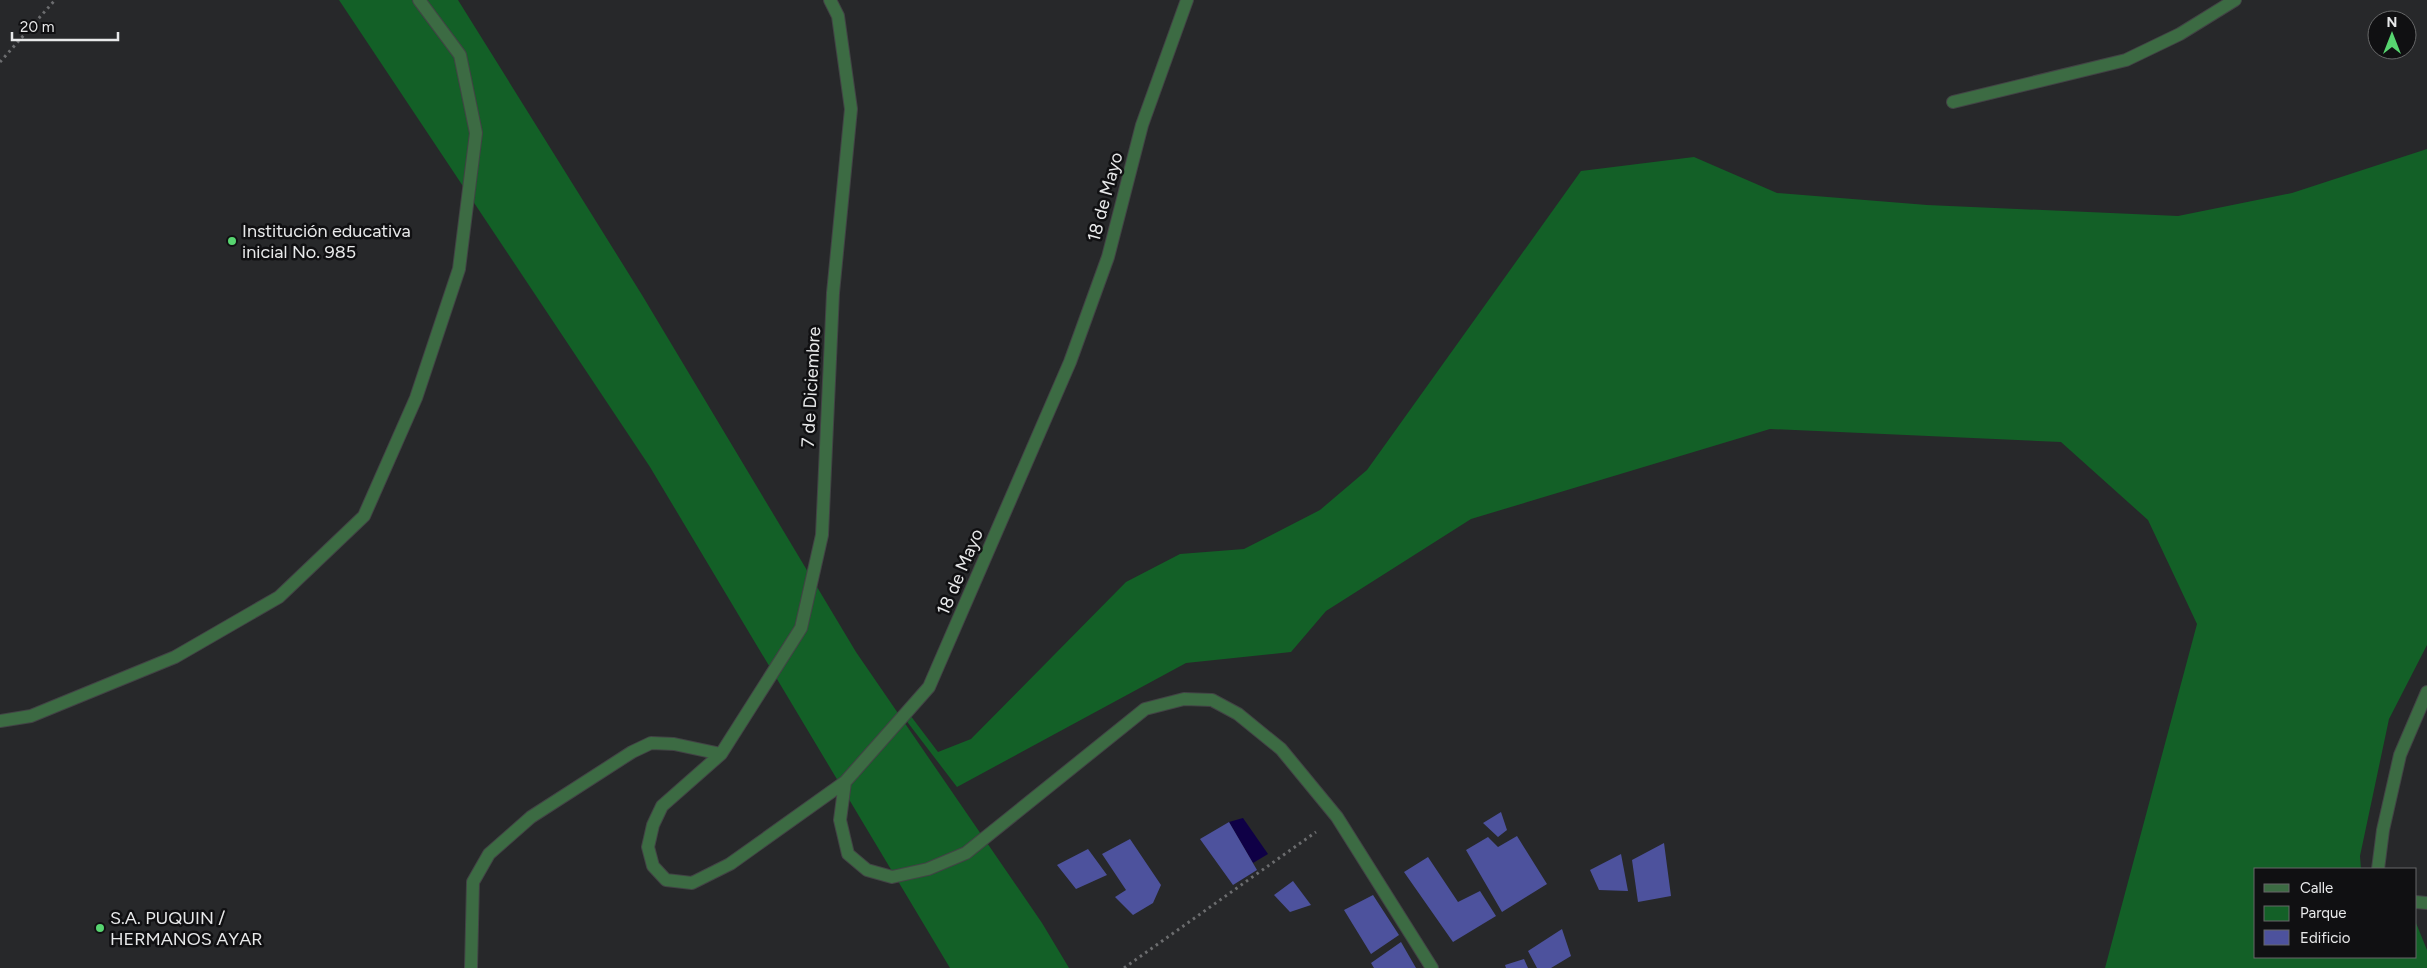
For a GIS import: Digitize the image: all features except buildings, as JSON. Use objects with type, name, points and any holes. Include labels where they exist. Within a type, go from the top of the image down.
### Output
[{"type":"street","points":[[0,721],[31,716],[175,657],[279,597],[364,516],[416,398],[459,269],[476,133],[460,55],[419,0]]},
{"type":"street","name":"7 de Diciembre","points":[[721,754],[801,628],[822,535],[833,293],[850,109],[838,16],[830,0]]},
{"type":"street","name":"18 de Mayo","points":[[721,754],[662,806],[652,825],[648,847],[652,866],[666,880],[692,883],[730,864],[845,782],[929,688],[1070,362],[1108,257],[1142,125],[1188,0]]},
{"type":"street","points":[[1953,102],[2126,60],[2180,34],[2235,0]]},
{"type":"street","points":[[2378,868],[2382,830],[2400,755],[2427,692]]},
{"type":"street","points":[[845,782],[840,820],[848,854],[867,870],[892,878],[928,869],[966,853],[1145,709],[1184,699],[1212,700],[1238,714],[1281,750],[1337,817],[1432,968]]},
{"type":"street","points":[[471,968],[473,882],[489,854],[531,817],[632,752],[651,743],[674,744],[721,754]]},
{"type":"path","points":[[0,62],[55,0]]},
{"type":"path","points":[[1124,968],[1337,817]]},
{"type":"green space","points":[[339,0],[458,0],[642,295],[856,652],[1042,923],[1069,968],[950,968],[650,467]]},
{"type":"green space","points":[[2427,149],[2427,645],[2389,719],[2360,856],[2361,868],[2254,868],[2254,958],[2417,958],[2417,925],[2427,950],[2427,968],[2105,968],[2197,624],[2148,520],[2061,442],[1770,429],[1471,519],[1326,611],[1291,652],[1186,663],[957,787],[902,715],[907,711],[938,752],[971,739],[1126,582],[1180,554],[1244,549],[1320,510],[1367,470],[1581,171],[1694,157],[1777,193],[1927,205],[2178,216],[2292,193]]},
{"type":"shaded area","points":[[1243,818],[1268,854],[1253,863],[1229,822]]},
{"type":"place","name":"Institución educativa inicial No. 985","points":[[232,241]]},
{"type":"place","name":"S.A. PUQUIN / HERMANOS AYAR","points":[[100,928]]}]
